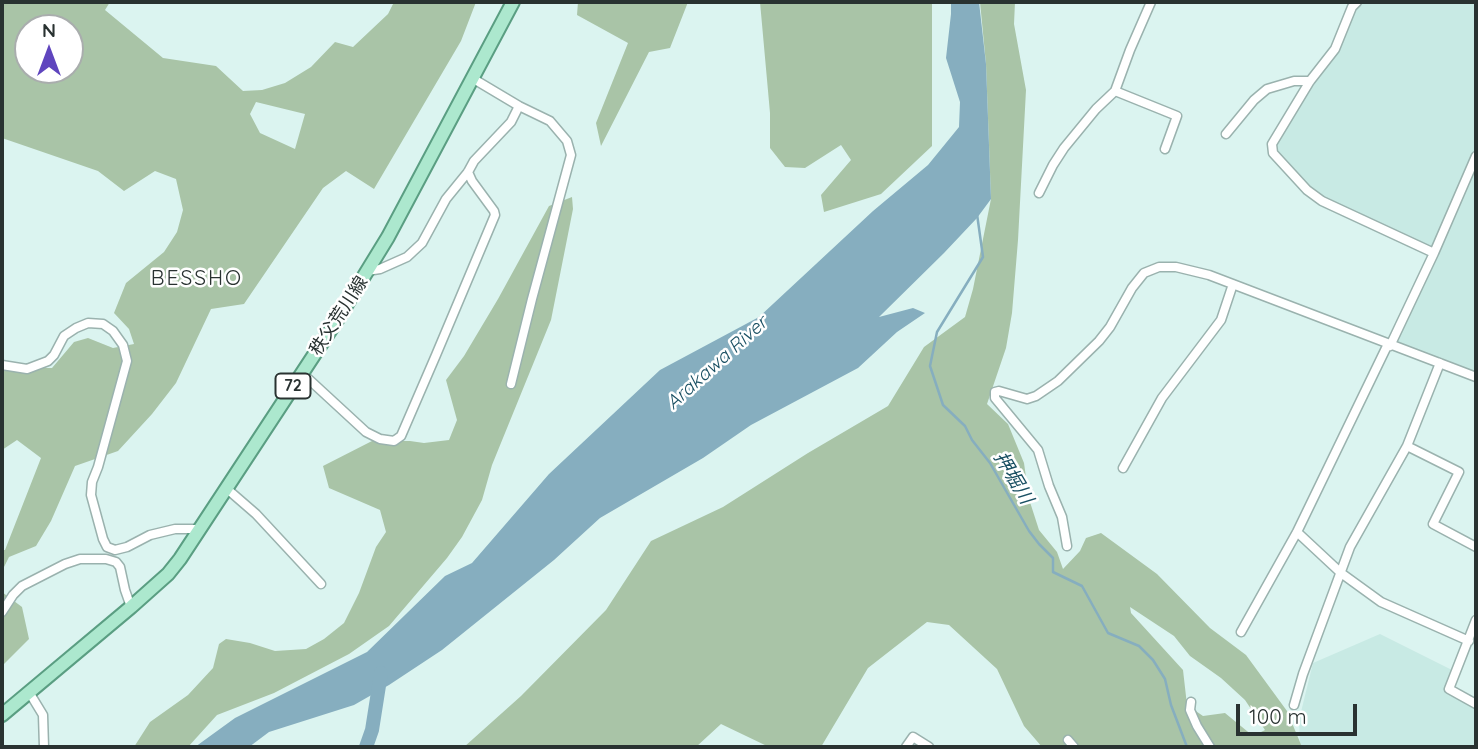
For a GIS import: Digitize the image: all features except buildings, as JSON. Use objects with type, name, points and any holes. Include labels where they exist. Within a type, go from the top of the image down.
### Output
[{"type":"main road","name":"秩父荒川線","points":[[2,715],[168,574],[368,271],[513,2]]},
{"type":"street","points":[[1039,193],[1064,148],[1096,109],[1115,92],[1151,2]]},
{"type":"street","points":[[1357,2],[1352,7],[1335,49],[1310,81],[1272,144],[1273,153],[1307,190],[1322,201],[1434,253]]},
{"type":"street","points":[[472,78],[550,121],[567,141],[571,155],[512,384]]},
{"type":"street","points":[[1226,134],[1254,100],[1267,89],[1310,81]]},
{"type":"street","points":[[1115,92],[1177,116],[1165,149]]},
{"type":"street","points":[[368,271],[380,269],[407,257],[422,243],[446,199],[468,172],[474,160],[511,122],[519,106]]},
{"type":"street","points":[[1241,632],[1297,532],[1434,253],[1476,156]]},
{"type":"street","points":[[302,373],[366,432],[380,439],[394,441],[401,436],[495,215],[468,172]]},
{"type":"street","points":[[1067,546],[1062,517],[1038,450],[995,398],[995,393],[999,391],[1027,399],[1036,397],[1058,381],[1099,341],[1144,273],[1159,267],[1176,267],[1209,275],[1476,377]]},
{"type":"street","points":[[1123,468],[1162,398],[1221,320],[1233,284]]},
{"type":"street","points":[[2,365],[27,369],[48,361],[64,337],[88,323],[103,324],[113,331],[123,345],[127,361],[92,482],[91,495],[103,539],[107,547],[115,550],[149,535],[175,529],[200,529]]},
{"type":"street","points":[[1294,705],[1350,547],[1407,446],[1440,363]]},
{"type":"street","points":[[1407,446],[1459,472],[1433,524],[1476,547]]},
{"type":"street","points":[[226,488],[256,514],[321,583]]},
{"type":"street","points":[[1297,532],[1341,573],[1381,602],[1469,641]]},
{"type":"street","points":[[2,612],[22,586],[80,559],[106,559],[116,562],[120,567],[131,607]]},
{"type":"street","points":[[1476,621],[1449,689],[1476,704]]},
{"type":"street","points":[[29,692],[43,715],[44,747]]},
{"type":"street","points":[[1191,702],[1190,710],[1210,747]]},
{"type":"street","points":[[906,747],[913,737],[929,747]]},
{"type":"shaded area","points":[[2,2],[110,2],[105,10],[163,58],[216,66],[243,91],[262,90],[285,83],[311,67],[335,42],[353,47],[388,14],[394,2],[476,2],[461,41],[374,189],[346,171],[323,188],[244,304],[211,309],[176,383],[152,414],[118,451],[75,466],[51,521],[36,546],[9,557],[2,571],[2,550],[5,550],[41,458],[17,440],[2,450],[2,365],[12,368],[52,368],[74,342],[88,338],[113,348],[134,344],[129,329],[114,313],[126,283],[164,252],[177,232],[183,210],[176,179],[155,171],[124,191],[98,171],[2,138]],"holes":[[[256,102],[305,114],[295,149],[260,133],[250,114]]]},
{"type":"shaded area","points":[[578,2],[688,2],[670,48],[649,52],[601,146],[596,123],[628,43],[577,15]]},
{"type":"shaded area","points":[[760,2],[932,2],[932,146],[881,194],[824,212],[821,195],[851,160],[841,145],[805,168],[785,167],[770,148],[770,113]]},
{"type":"shaded area","points":[[980,2],[1015,2],[1014,24],[1026,90],[1018,240],[1006,348],[987,404],[1008,424],[1024,463],[1029,499],[1039,530],[1057,552],[1063,569],[1080,551],[1086,538],[1101,533],[1157,574],[1210,628],[1246,655],[1287,711],[1302,747],[1042,747],[1024,726],[997,669],[949,625],[927,622],[868,668],[821,747],[769,747],[721,724],[696,747],[464,747],[521,696],[606,610],[651,541],[723,507],[888,406],[924,347],[965,317],[991,199],[986,64]],"holes":[[[1130,607],[1174,636],[1190,656],[1221,678],[1245,700],[1265,730],[1253,736],[1225,713],[1203,716],[1187,705],[1183,670],[1131,613]]]},
{"type":"shaded area","points":[[1357,2],[1476,2],[1476,378],[1390,346],[1432,253],[1322,201],[1273,153],[1272,144],[1335,49]]},
{"type":"shaded area","points":[[572,197],[573,209],[551,320],[492,465],[482,500],[447,558],[389,626],[349,654],[274,693],[217,715],[188,747],[134,747],[150,722],[188,695],[213,668],[219,644],[226,639],[275,651],[306,649],[344,623],[359,593],[376,547],[386,532],[380,510],[329,488],[323,466],[372,441],[424,443],[449,440],[457,420],[446,380],[464,356],[498,299],[549,206]]},
{"type":"shaded area","points":[[2,592],[22,607],[29,639],[2,666]]},
{"type":"shaded area","points":[[1380,634],[1456,672],[1449,689],[1476,704],[1476,747],[1302,747],[1299,720],[1313,663]]},
{"type":"water","points":[[951,2],[979,2],[986,64],[991,199],[944,253],[879,317],[913,308],[925,313],[897,332],[858,368],[751,425],[703,458],[600,518],[554,560],[442,650],[389,685],[354,705],[269,732],[249,747],[195,747],[235,718],[367,652],[445,576],[472,563],[549,474],[660,370],[759,317],[873,211],[928,165],[959,127],[960,102],[946,58]]},
{"type":"waterway","name":"押堀川","points":[[977,214],[983,257],[937,332],[930,366],[943,405],[965,426],[1029,531],[1053,558],[1053,572],[1082,586],[1108,633],[1139,646],[1153,660],[1165,679],[1171,705],[1187,747]]},
{"type":"waterway","name":"Arakawa River","points":[[366,747],[372,730],[381,673]]},
{"type":"district","name":"BESSHO","points":[[197,279]]}]
